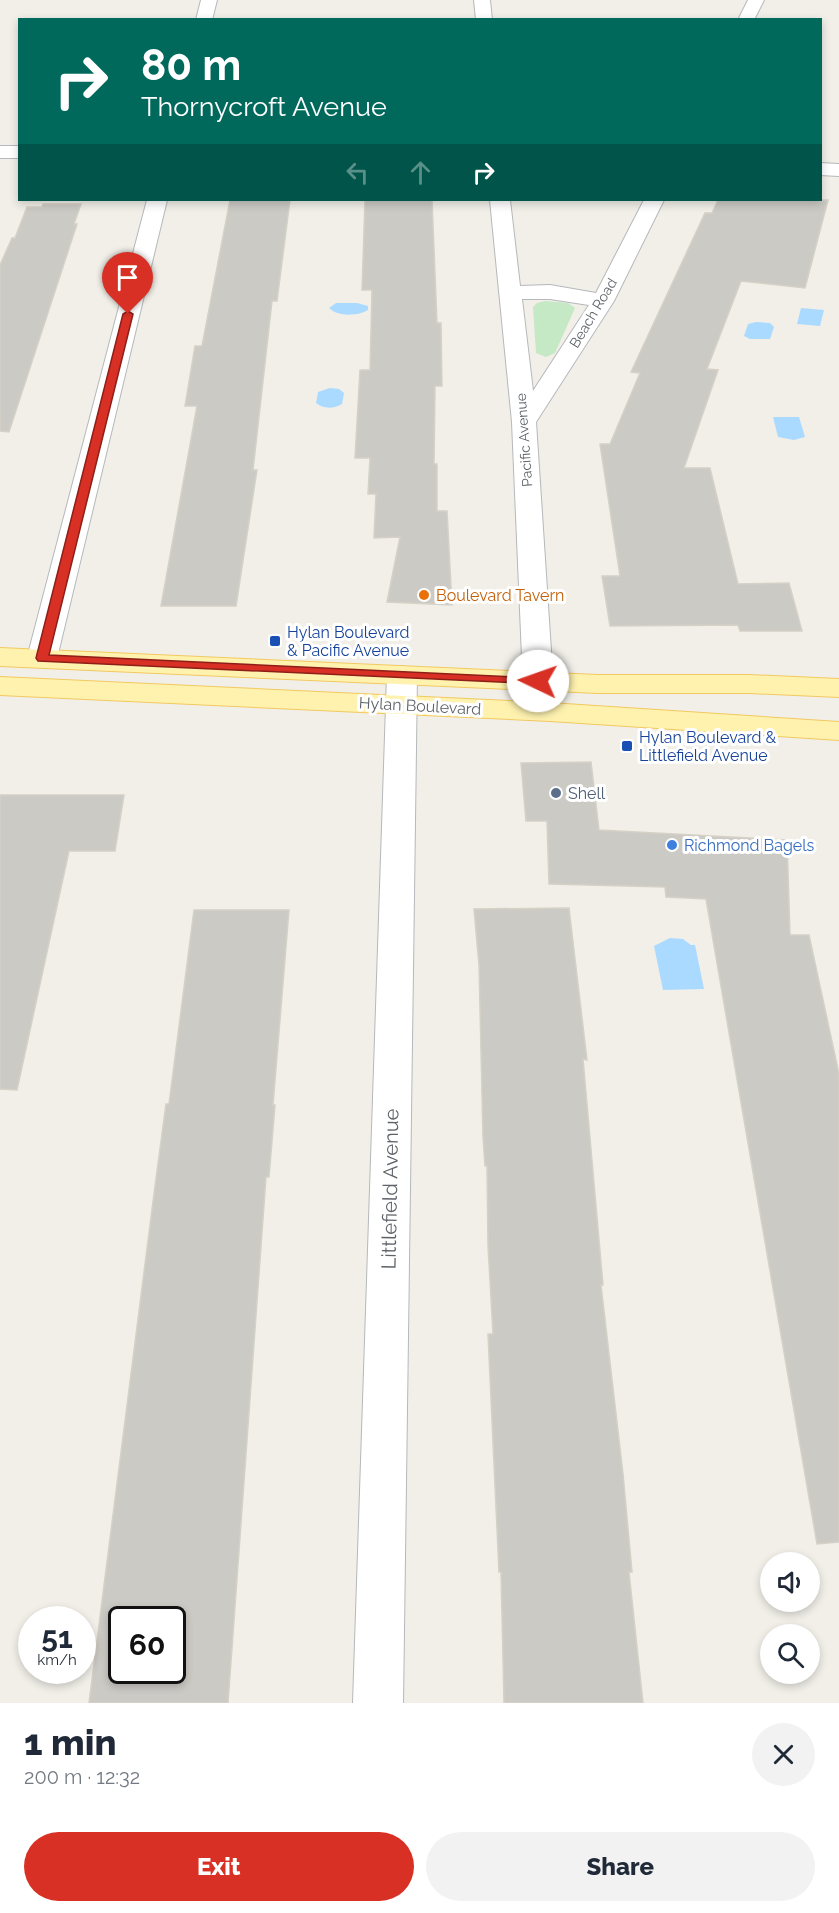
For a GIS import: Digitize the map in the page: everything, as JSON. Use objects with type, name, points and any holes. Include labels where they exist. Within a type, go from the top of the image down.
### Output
[{"type":"main road","name":"Hylan Boulevard","points":[[0,657],[42,658],[839,731]]},
{"type":"main road","name":"Hylan Boulevard","points":[[0,686],[402,690],[538,681],[598,684],[749,684],[838,692]]},
{"type":"street","points":[[204,18],[209,0]]},
{"type":"street","points":[[482,0],[484,18]]},
{"type":"street","points":[[747,18],[756,0]]},
{"type":"street","points":[[0,152],[18,152]]},
{"type":"street","points":[[822,169],[839,170]]},
{"type":"street","points":[[42,658],[157,201]]},
{"type":"street","name":"Pacific Avenue","points":[[500,201],[525,422],[538,681]]},
{"type":"street","name":"Beach Road","points":[[525,422],[603,301],[653,201]]},
{"type":"street","points":[[511,293],[550,292],[603,301]]},
{"type":"street","name":"Littlefield Avenue","points":[[378,1703],[402,690]]},
{"type":"green space","points":[[545,301],[568,303],[575,308],[555,353],[546,357],[536,353],[533,307]]},
{"type":"water","points":[[336,303],[357,303],[368,306],[368,310],[354,314],[337,313],[329,308]]},
{"type":"water","points":[[801,308],[824,310],[820,326],[797,324]]},
{"type":"water","points":[[770,323],[774,327],[770,339],[750,339],[744,336],[748,324]]},
{"type":"water","points":[[330,388],[339,389],[344,393],[342,404],[329,408],[316,403],[318,392]]},
{"type":"water","points":[[773,417],[799,417],[805,437],[794,440],[778,437]]},
{"type":"water","points":[[670,938],[683,939],[695,945],[704,989],[663,990],[654,946]]},
{"type":"building","points":[[828,200],[805,288],[741,281],[707,369],[718,370],[684,468],[710,468],[738,584],[789,583],[802,631],[740,631],[738,625],[610,626],[602,576],[620,576],[600,444],[610,444],[640,373],[631,372],[705,213],[712,213],[718,201]]},
{"type":"building","points":[[230,201],[290,201],[277,301],[272,301],[253,470],[257,470],[236,606],[161,606],[197,406],[185,406],[195,346],[202,346]]},
{"type":"building","points":[[365,201],[432,201],[437,323],[441,323],[442,386],[435,386],[434,464],[437,464],[437,511],[447,511],[452,605],[387,602],[400,537],[374,538],[376,494],[368,494],[370,458],[355,458],[360,370],[370,370],[372,290],[362,290]]},
{"type":"building","points":[[43,204],[81,204],[74,224],[77,224],[9,432],[0,431],[0,265],[12,238],[15,238],[27,207],[42,207]]},
{"type":"building","points":[[591,762],[599,830],[787,840],[790,935],[809,935],[839,1074],[839,1542],[817,1544],[706,899],[666,897],[665,887],[549,884],[547,821],[526,821],[521,763]]},
{"type":"building","points":[[0,795],[124,795],[115,851],[69,851],[17,1090],[0,1089]]},
{"type":"building","points":[[569,908],[587,1060],[583,1059],[603,1285],[601,1285],[623,1474],[632,1572],[629,1572],[643,1703],[504,1703],[501,1572],[499,1572],[488,1334],[493,1334],[488,1246],[487,1166],[485,1166],[483,1137],[479,965],[474,909]]},
{"type":"building","points":[[194,910],[289,910],[269,1177],[266,1177],[228,1703],[89,1703],[91,1684],[96,1684],[96,1648],[166,1104],[169,1104]]},
{"type":"place","name":"Boulevard Tavern","points":[[424,595]]},
{"type":"place","name":"Hylan Boulevard & Pacific Avenue","points":[[275,641]]},
{"type":"place","name":"Hylan Boulevard & Littlefield Avenue","points":[[627,746]]},
{"type":"place","name":"Shell","points":[[556,793]]},
{"type":"place","name":"Richmond Bagels","points":[[672,845]]},
{"type":"route","points":[[128,314],[42,658],[538,681]]}]
